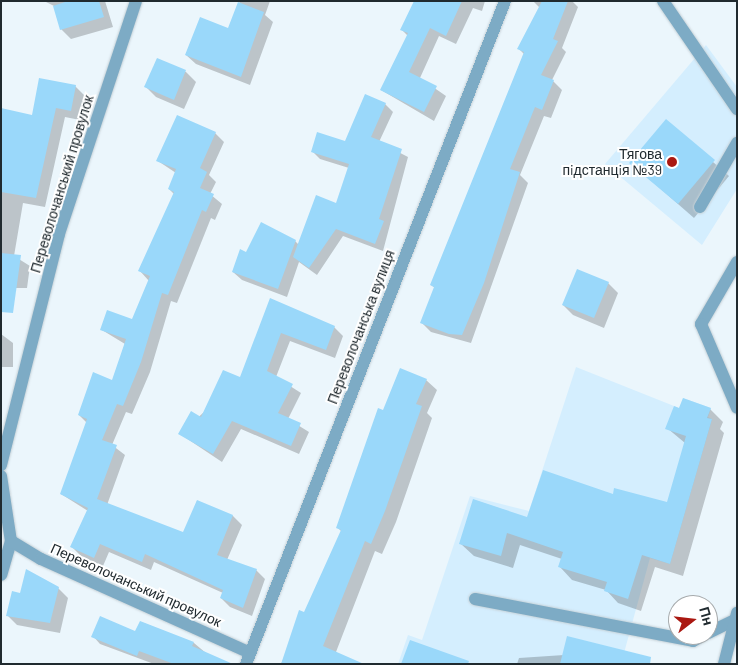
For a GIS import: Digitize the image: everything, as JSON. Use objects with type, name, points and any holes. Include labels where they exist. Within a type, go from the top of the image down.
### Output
[{"type":"street","name":"Переволочанський провулок","points":[[1,465],[59,234],[136,1]]},
{"type":"street","name":"Переволочанська вулиця","points":[[248,658],[505,1]]},
{"type":"street","points":[[662,1],[737,109]]},
{"type":"street","points":[[700,207],[737,143]]},
{"type":"street","points":[[737,262],[701,324],[737,408]]},
{"type":"street","points":[[1,476],[11,541],[1,575]]},
{"type":"street","name":"Переволочанський провулок","points":[[11,541],[41,558],[248,658]]},
{"type":"street","points":[[475,599],[668,635]]},
{"type":"street","points":[[718,627],[736,616]]},
{"type":"street","points":[[724,664],[736,616]]},
{"type":"shaded area","points":[[706,45],[737,87],[737,189],[702,245],[605,164]]},
{"type":"shaded area","points":[[576,367],[679,408],[683,398],[711,408],[708,417],[712,419],[670,564],[650,558],[621,664],[398,664],[408,635],[422,640],[470,496],[529,511]]},
{"type":"building","points":[[68,1],[99,1],[104,17],[60,30],[53,6]]},
{"type":"building","points":[[414,1],[462,1],[446,36],[430,28],[409,72],[437,86],[424,112],[380,90],[408,33],[400,30]]},
{"type":"building","points":[[542,1],[568,1],[553,39],[558,41],[541,75],[554,80],[542,110],[535,107],[510,169],[520,172],[484,283],[462,335],[449,334],[420,323],[434,287],[430,285],[524,52],[517,49]]},
{"type":"building","points":[[238,2],[264,12],[241,77],[185,55],[200,17],[228,28]]},
{"type":"building","points":[[157,58],[186,70],[174,100],[144,87]]},
{"type":"building","points":[[39,78],[76,85],[71,111],[56,108],[36,198],[1,192],[1,108],[32,115]]},
{"type":"building","points":[[365,94],[386,103],[371,137],[402,149],[379,219],[384,221],[375,244],[336,229],[309,268],[293,257],[316,195],[336,203],[349,164],[311,152],[317,132],[345,141]]},
{"type":"building","points":[[177,115],[216,132],[200,168],[207,172],[200,188],[214,194],[206,212],[202,210],[168,295],[162,293],[141,362],[123,406],[117,404],[102,440],[117,445],[97,499],[183,532],[197,500],[233,515],[217,555],[257,569],[243,608],[220,598],[223,590],[145,554],[142,562],[100,544],[94,558],[70,547],[88,508],[60,494],[87,419],[78,415],[93,372],[112,380],[126,339],[100,330],[107,310],[132,319],[150,276],[138,271],[174,192],[168,189],[176,169],[156,161]]},
{"type":"building","name":"Тягова пiдстанцiя №39","points":[[666,119],[715,160],[678,204],[629,163]]},
{"type":"building","points":[[261,222],[296,240],[278,289],[232,272],[240,249],[246,252]]},
{"type":"building","points":[[1,253],[21,255],[13,313],[1,312]]},
{"type":"building","points":[[577,269],[609,282],[594,318],[562,305]]},
{"type":"building","points":[[270,298],[335,326],[326,350],[281,333],[267,371],[293,384],[278,413],[301,423],[291,446],[232,421],[213,454],[178,434],[191,411],[201,417],[223,370],[240,377]]},
{"type":"building","points":[[400,368],[427,379],[416,404],[422,406],[385,511],[371,544],[365,541],[323,646],[364,664],[281,664],[299,610],[304,612],[341,530],[336,528],[378,408],[383,410]]},
{"type":"building","points":[[683,398],[711,408],[707,418],[712,419],[670,564],[642,555],[628,599],[604,591],[607,582],[558,567],[563,552],[507,533],[501,556],[459,544],[473,499],[527,517],[543,470],[613,494],[614,488],[667,502],[686,436],[665,429],[674,406],[679,408]]},
{"type":"building","points":[[26,569],[59,587],[50,623],[6,616],[12,591],[20,593]]},
{"type":"building","points":[[100,616],[135,631],[140,621],[194,642],[192,646],[233,664],[174,664],[139,651],[137,656],[91,637]]},
{"type":"building","points":[[567,636],[651,657],[650,664],[560,664]]},
{"type":"building","points":[[410,640],[469,661],[468,664],[401,664]]},
{"type":"place","name":"Тягова пiдстанцiя №39","points":[[672,162]]}]
